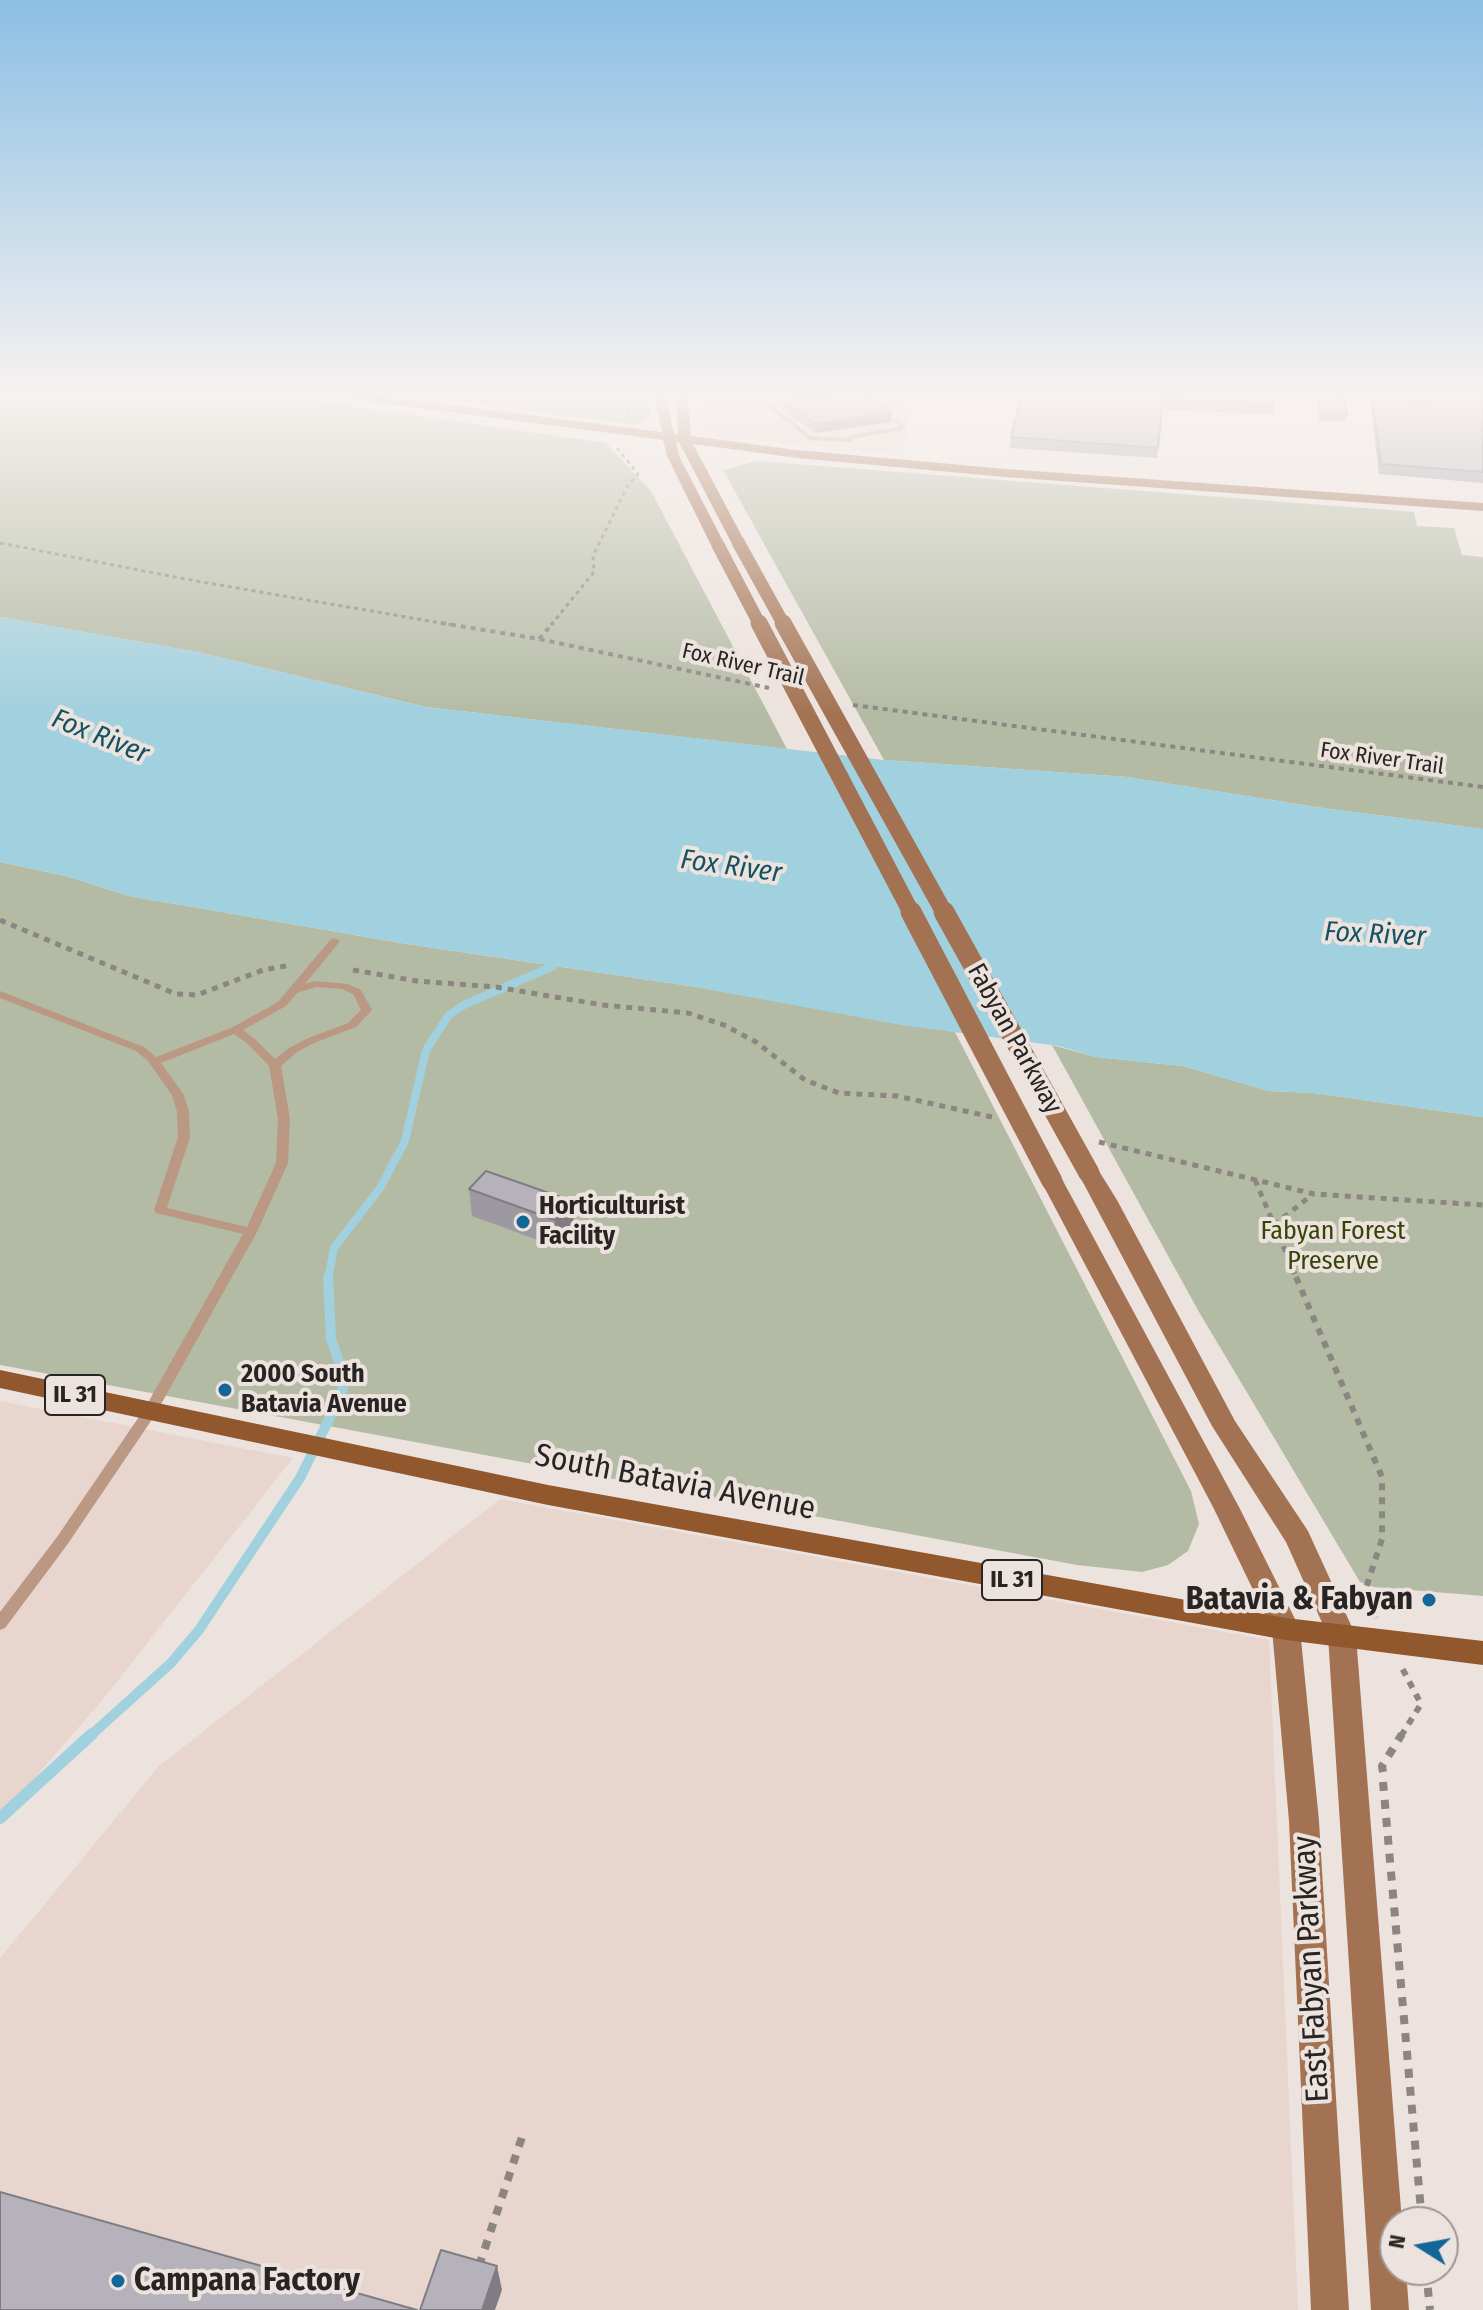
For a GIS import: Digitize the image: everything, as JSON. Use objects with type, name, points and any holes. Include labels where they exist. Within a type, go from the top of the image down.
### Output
[{"type":"main road","name":"Fabyan Parkway","points":[[696,501],[1226,1507],[1286,1629]]},
{"type":"main road","name":"Fabyan Parkway","points":[[716,501],[1106,1200],[1225,1426],[1298,1538],[1342,1636]]},
{"type":"main road","points":[[1396,501],[1483,507]]},
{"type":"main road","name":"South Batavia Avenue","points":[[0,1379],[548,1495],[1286,1629],[1342,1636]]},
{"type":"main road","name":"East Fabyan Parkway","points":[[1286,1629],[1304,1821],[1330,2310]]},
{"type":"main road","name":"IL 31","points":[[1342,1636],[1483,1653]]},
{"type":"main road","name":"East Fabyan Parkway","points":[[1342,1636],[1390,2310]]},
{"type":"lane","points":[[154,1062],[235,1030],[282,1004],[297,990],[335,941]]},
{"type":"lane","points":[[275,1065],[310,1041],[352,1025],[367,1010],[357,992],[344,986],[315,984],[297,990]]},
{"type":"lane","points":[[0,994],[140,1049],[154,1062],[178,1095],[183,1112],[184,1137],[160,1210],[251,1232]]},
{"type":"lane","points":[[0,1624],[62,1541],[150,1411],[251,1232],[282,1163],[284,1119],[275,1065],[235,1030]]},
{"type":"path","points":[[539,639],[594,572],[593,556],[620,501]]},
{"type":"path","name":"Fox River Trail","points":[[0,543],[196,581],[539,639],[779,690]]},
{"type":"path","name":"Fox River Trail","points":[[852,705],[1483,787]]},
{"type":"path","points":[[0,920],[176,994],[197,995],[263,970],[291,965],[496,987],[603,1005],[688,1013],[724,1025],[756,1042],[805,1080],[839,1093],[897,1096],[997,1118]]},
{"type":"path","points":[[1088,1139],[1314,1194],[1483,1205]]},
{"type":"path","points":[[1255,1179],[1382,1477],[1382,1539],[1364,1594]]},
{"type":"path","points":[[1274,1225],[1314,1194]]},
{"type":"path","points":[[1421,1704],[1382,1766],[1421,2206]]},
{"type":"path","points":[[473,2283],[523,2134]]},
{"type":"path","points":[[1428,2286],[1430,2310]]},
{"type":"shaded area","points":[[0,1401],[293,1458],[104,1698],[0,1818]]},
{"type":"shaded area","points":[[500,1499],[1269,1640],[1298,2310],[0,2310],[0,1958],[159,1766]]},
{"type":"green space","points":[[0,501],[656,501],[787,749],[426,707],[202,653],[0,617]]},
{"type":"green space","points":[[740,501],[1270,501],[1414,512],[1417,526],[1454,528],[1462,555],[1483,557],[1483,829],[1127,777],[884,760]]},
{"type":"green space","points":[[0,862],[66,876],[129,896],[955,1032],[1191,1491],[1199,1524],[1188,1551],[1168,1565],[1142,1572],[1077,1565],[0,1365]]},
{"type":"green space","name":"Fabyan Forest Preserve","points":[[1052,1045],[1096,1057],[1183,1066],[1269,1091],[1314,1093],[1483,1117],[1483,1596],[1374,1587],[1360,1582],[1199,1312]]},
{"type":"water","name":"Fox River","points":[[0,617],[202,653],[426,707],[884,760],[1127,777],[1483,829],[1483,1117],[1314,1093],[1269,1091],[1183,1066],[1096,1057],[1059,1046],[901,1025],[690,986],[407,944],[129,896],[66,876],[0,862]]},
{"type":"building","points":[[486,1171],[572,1201],[555,1220],[469,1189]]},
{"type":"building","name":"Campana Factory","points":[[0,2192],[417,2310],[0,2310]]},
{"type":"building","points":[[441,2250],[497,2266],[482,2310],[420,2310]]},
{"type":"waterway","points":[[328,1279],[334,1248],[380,1188],[405,1141],[426,1050],[448,1016],[464,1005],[553,966]]},
{"type":"waterway","points":[[90,1736],[171,1663],[199,1630],[300,1478],[340,1397],[345,1379],[331,1339],[328,1279]]},
{"type":"waterway","points":[[0,1818],[92,1734]]},
{"type":"place","name":"Horticulturist Facility","points":[[523,1222]]},
{"type":"place","name":"2000 South Batavia Avenue","points":[[225,1390]]},
{"type":"place","name":"Batavia & Fabyan","points":[[1429,1600]]},
{"type":"place","name":"Campana Factory","points":[[118,2281]]}]
